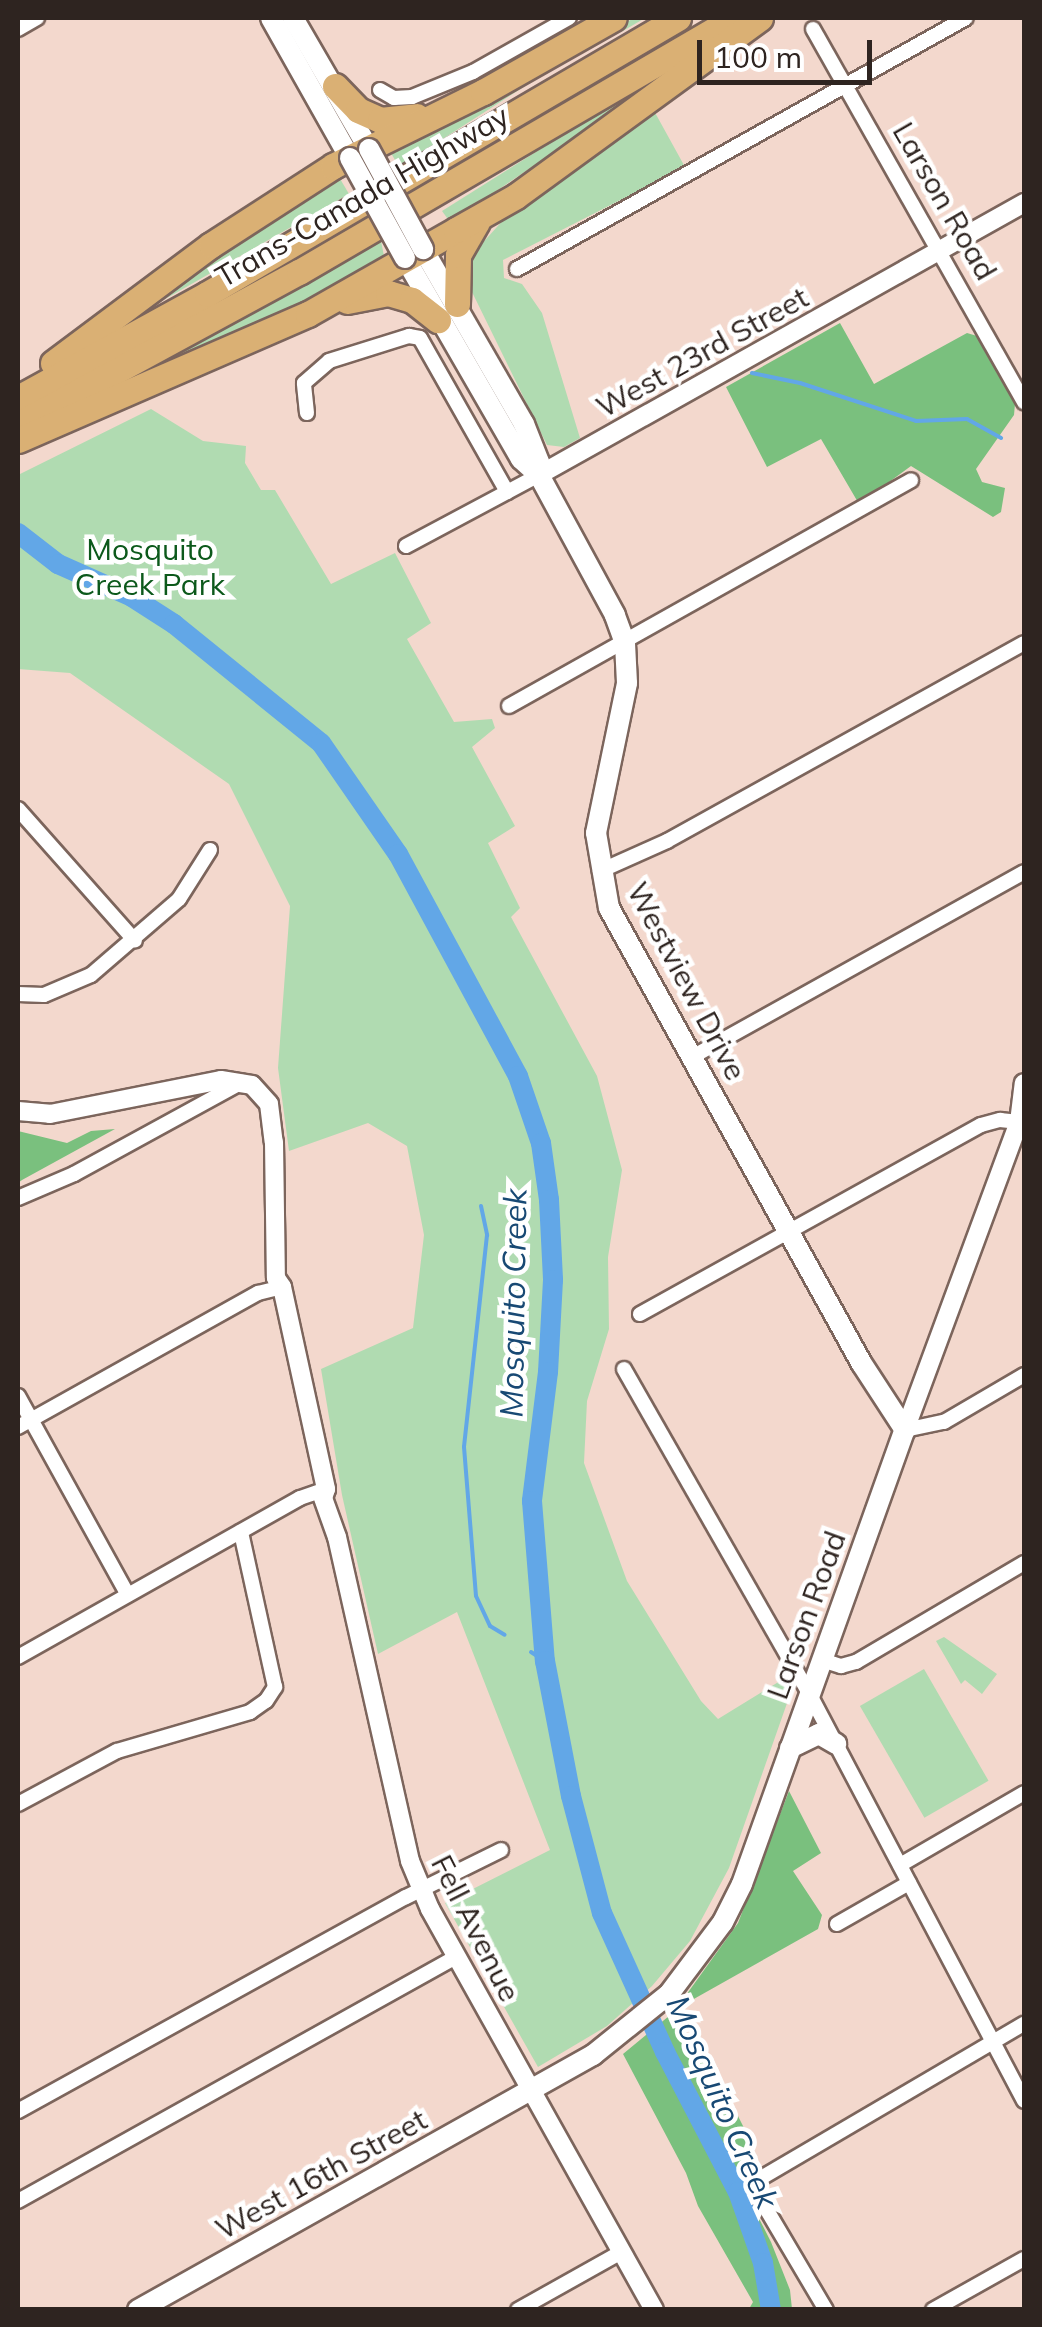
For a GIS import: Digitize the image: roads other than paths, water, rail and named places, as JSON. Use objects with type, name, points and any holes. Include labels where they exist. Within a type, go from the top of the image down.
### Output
[{"type":"highway","points":[[18,440],[37,395],[242,224],[360,153],[614,18]]},
{"type":"highway","name":"Trans-Canada Highway","points":[[18,424],[37,395],[678,18]]},
{"type":"highway","name":"Trans-Canada Highway","points":[[37,395],[316,262],[735,18]]},
{"type":"highway","points":[[308,314],[492,209],[760,18]]},
{"type":"highway","points":[[335,86],[358,110],[380,120],[437,114]]},
{"type":"highway","points":[[37,395],[388,293],[447,312],[458,255],[472,228],[492,209]]},
{"type":"main road","name":"Westview Drive","points":[[271,18],[360,153],[447,312],[524,424],[540,462],[540,475],[615,615],[625,643],[627,683],[596,833],[600,871],[618,926],[890,1414],[905,1430]]},
{"type":"main road","name":"Westview Drive","points":[[293,18],[335,86],[360,153]]},
{"type":"main road","name":"Larson Road","points":[[532,2091],[632,2028],[660,2004],[723,1922],[742,1884],[905,1430]]},
{"type":"main road","points":[[790,1748],[819,1734],[836,1744]]},
{"type":"main road","name":"West 16th Street","points":[[138,2310],[532,2091]]},
{"type":"street","points":[[18,29],[36,18]]},
{"type":"street","points":[[380,90],[394,98],[412,97],[473,72],[570,18]]},
{"type":"street","points":[[517,268],[966,18]]},
{"type":"street","name":"Larson Road","points":[[813,29],[1024,402]]},
{"type":"street","name":"West 23rd Street","points":[[406,546],[1024,203]]},
{"type":"street","points":[[307,413],[304,384],[329,360],[409,336],[420,338],[507,492]]},
{"type":"street","points":[[509,706],[911,480]]},
{"type":"street","points":[[600,871],[667,841],[1024,643]]},
{"type":"street","points":[[18,809],[134,941]]},
{"type":"street","points":[[18,994],[44,995],[73,984],[134,941],[179,899],[210,850]]},
{"type":"street","points":[[692,1057],[1024,872]]},
{"type":"street","points":[[18,1110],[50,1114],[221,1080],[243,1082]]},
{"type":"street","points":[[18,1198],[74,1174],[243,1082]]},
{"type":"street","name":"Fell Avenue","points":[[243,1082],[262,1093],[272,1114],[276,1278],[282,1287],[326,1489],[324,1503],[337,1538],[410,1861],[456,1957],[654,2310]]},
{"type":"street","name":"Larson Road","points":[[905,1430],[1019,1122],[1024,1083]]},
{"type":"street","points":[[640,1314],[982,1124],[1000,1120],[1019,1122]]},
{"type":"street","points":[[24,1423],[258,1294],[282,1287]]},
{"type":"street","points":[[624,1369],[809,1693],[1024,2101]]},
{"type":"street","points":[[905,1430],[944,1422],[1024,1375]]},
{"type":"street","points":[[18,1396],[24,1423],[128,1595]]},
{"type":"street","points":[[18,1657],[326,1489]]},
{"type":"street","points":[[18,1804],[117,1751],[250,1712],[266,1701],[275,1687],[241,1532]]},
{"type":"street","points":[[825,1650],[841,1666],[856,1662],[861,1655],[1024,1564]]},
{"type":"street","points":[[900,1865],[1024,1793]]},
{"type":"street","points":[[18,2110],[502,1850]]},
{"type":"street","points":[[837,1924],[909,1882]]},
{"type":"street","points":[[18,2201],[456,1957]]},
{"type":"street","points":[[826,2310],[755,2185],[760,2178],[1024,2024]]},
{"type":"street","points":[[518,2310],[622,2252]]},
{"type":"street","points":[[933,2310],[1024,2259]]},
{"type":"waterway","points":[[752,373],[800,383],[916,421],[967,419],[1001,438]]},
{"type":"waterway","name":"Mosquito Creek","points":[[18,533],[58,564],[132,597],[174,624],[321,743],[398,854],[518,1076],[541,1143],[549,1200],[553,1280],[548,1372],[532,1501],[545,1661],[571,1796],[602,1913],[665,2052],[738,2192],[763,2263],[771,2310]]},
{"type":"waterway","points":[[481,1206],[487,1235],[464,1447],[476,1596],[490,1626],[505,1635]]},
{"type":"waterway","points":[[531,1652],[545,1661]]},
{"type":"park label","name":"Mosquito Creek Park","points":[[150,566]]}]
